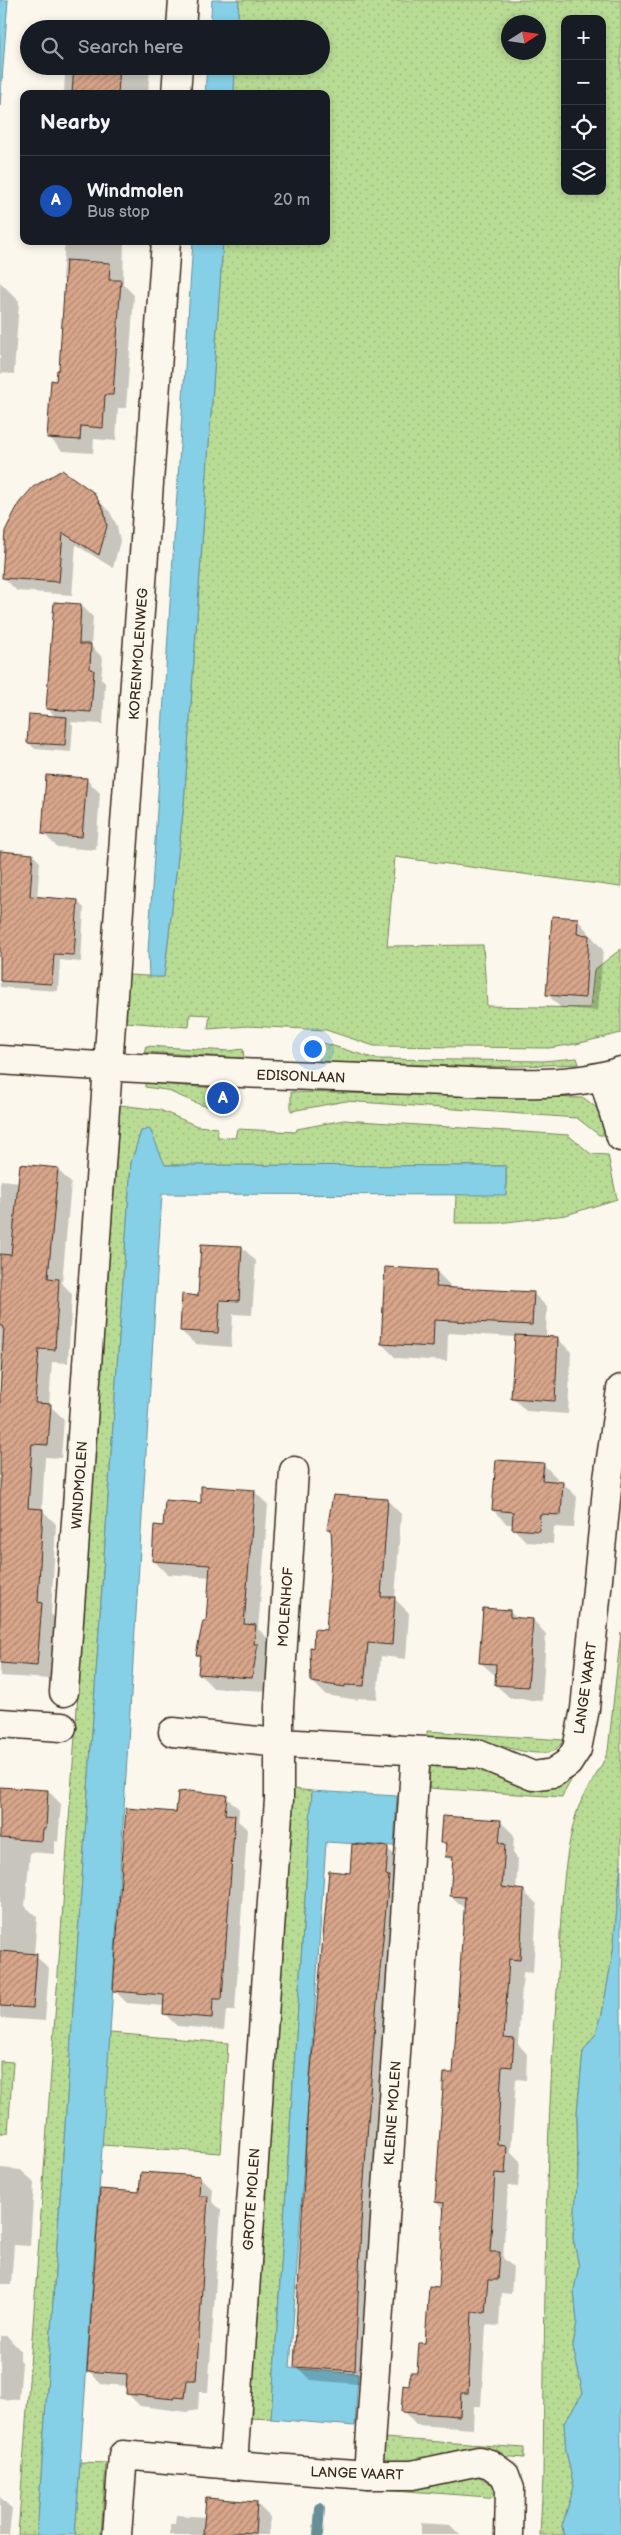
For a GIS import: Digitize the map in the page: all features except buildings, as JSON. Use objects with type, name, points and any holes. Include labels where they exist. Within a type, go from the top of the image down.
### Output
[{"type":"street","points":[[182,20],[183,0]]},
{"type":"street","points":[[176,90],[177,75]]},
{"type":"street","name":"KORENMOLENWEG","points":[[109,1068],[166,245]]},
{"type":"street","name":"EDISONLAAN","points":[[0,1060],[109,1068],[238,1074],[500,1082],[560,1082],[612,1074]]},
{"type":"street","name":"WINDMOLEN","points":[[64,1692],[109,1068]]},
{"type":"street","points":[[612,1074],[621,1137]]},
{"type":"street","name":"LANGE VAART","points":[[173,1732],[279,1743],[416,1752],[480,1754],[534,1776],[553,1773],[568,1763],[576,1749],[585,1709],[608,1479],[621,1388]]},
{"type":"street","name":"MOLENHOF","points":[[279,1743],[279,1707],[294,1471]]},
{"type":"street","points":[[0,1723],[62,1727]]},
{"type":"street","name":"GROTE MOLEN","points":[[233,2466],[278,1808],[279,1743]]},
{"type":"street","name":"KLEINE MOLEN","points":[[368,2475],[416,1752]]},
{"type":"street","points":[[117,2535],[123,2455],[233,2466]]},
{"type":"street","name":"LANGE VAART","points":[[233,2466],[368,2475],[412,2475],[479,2461],[490,2464],[505,2475],[510,2489],[509,2535]]},
{"type":"green space","points":[[239,0],[621,0],[621,887],[395,857],[387,946],[483,945],[487,1006],[590,1008],[594,970],[621,949],[621,1033],[576,1044],[549,1048],[374,1046],[326,1030],[248,1026],[208,1029],[210,1015],[190,1014],[189,1027],[125,1022],[129,975],[164,977],[184,804],[223,245],[330,245],[330,90],[234,90],[235,75],[330,75],[330,20],[238,20]]},
{"type":"green space","points":[[320,1042],[376,1059],[543,1061],[577,1058],[579,1064],[488,1067],[319,1062]]},
{"type":"green space","points":[[146,1046],[229,1051],[243,1049],[244,1058],[144,1052]]},
{"type":"green space","points":[[145,1083],[215,1088],[213,1107],[201,1105],[166,1090],[145,1087]]},
{"type":"green space","points":[[291,1092],[584,1098],[598,1109],[607,1135],[599,1135],[577,1118],[346,1101],[291,1111]]},
{"type":"green space","points":[[120,1105],[160,1110],[197,1126],[217,1128],[218,1137],[235,1138],[237,1129],[296,1132],[297,1129],[344,1120],[568,1135],[591,1154],[608,1155],[617,1199],[566,1215],[498,1223],[455,1223],[456,1194],[506,1194],[506,1166],[164,1165],[150,1130],[141,1131],[131,1163],[37,2535],[18,2535]]},
{"type":"green space","points":[[621,1632],[621,1864],[613,1952],[602,2014],[596,2033],[583,2052],[577,2113],[578,2171],[573,2238],[579,2266],[574,2290],[577,2322],[573,2346],[583,2393],[564,2423],[566,2451],[574,2487],[562,2526],[564,2535],[540,2535],[543,2478],[547,2173],[562,1904],[566,1861],[575,1818],[608,1751]]},
{"type":"green space","points":[[427,1731],[564,1740],[558,1748],[552,1751],[533,1753],[485,1742],[427,1737]]},
{"type":"green space","points":[[430,1764],[577,1769],[562,1797],[429,1788]]},
{"type":"green space","points":[[293,1789],[312,1791],[271,2419],[249,2418]]},
{"type":"green space","points":[[110,2033],[228,2043],[221,2153],[101,2145]]},
{"type":"green space","points":[[0,2061],[13,2062],[8,2133],[0,2133]]},
{"type":"green space","points":[[384,2438],[524,2448],[524,2458],[500,2456],[383,2463]]},
{"type":"green space","points":[[80,2462],[106,2463],[101,2535],[75,2535]]},
{"type":"green space","points":[[474,2474],[495,2486],[501,2498],[381,2489],[409,2487]]},
{"type":"water","points":[[0,0],[8,0],[0,106]]},
{"type":"water","points":[[212,0],[239,0],[238,20],[211,20]]},
{"type":"water","points":[[206,75],[235,75],[234,90],[205,90]]},
{"type":"water","points":[[193,245],[223,245],[184,804],[164,977],[149,977],[148,952]]},
{"type":"water","points":[[150,1129],[165,1165],[506,1166],[506,1195],[162,1194],[110,2033],[75,2535],[37,2535],[131,1163],[141,1131]]},
{"type":"water","points":[[312,1791],[397,1796],[394,1846],[326,1842],[290,2368],[358,2374],[355,2426],[271,2419]]},
{"type":"water","points":[[621,1864],[621,2535],[564,2535],[562,2526],[574,2487],[566,2451],[564,2423],[583,2393],[573,2346],[577,2322],[574,2290],[579,2266],[573,2238],[578,2171],[577,2113],[583,2052],[596,2033],[602,2014],[613,1952]]},
{"type":"waterway","points":[[318,2535],[320,2508]]},
{"type":"place","name":"Windmolen","points":[[223,1098]]}]
